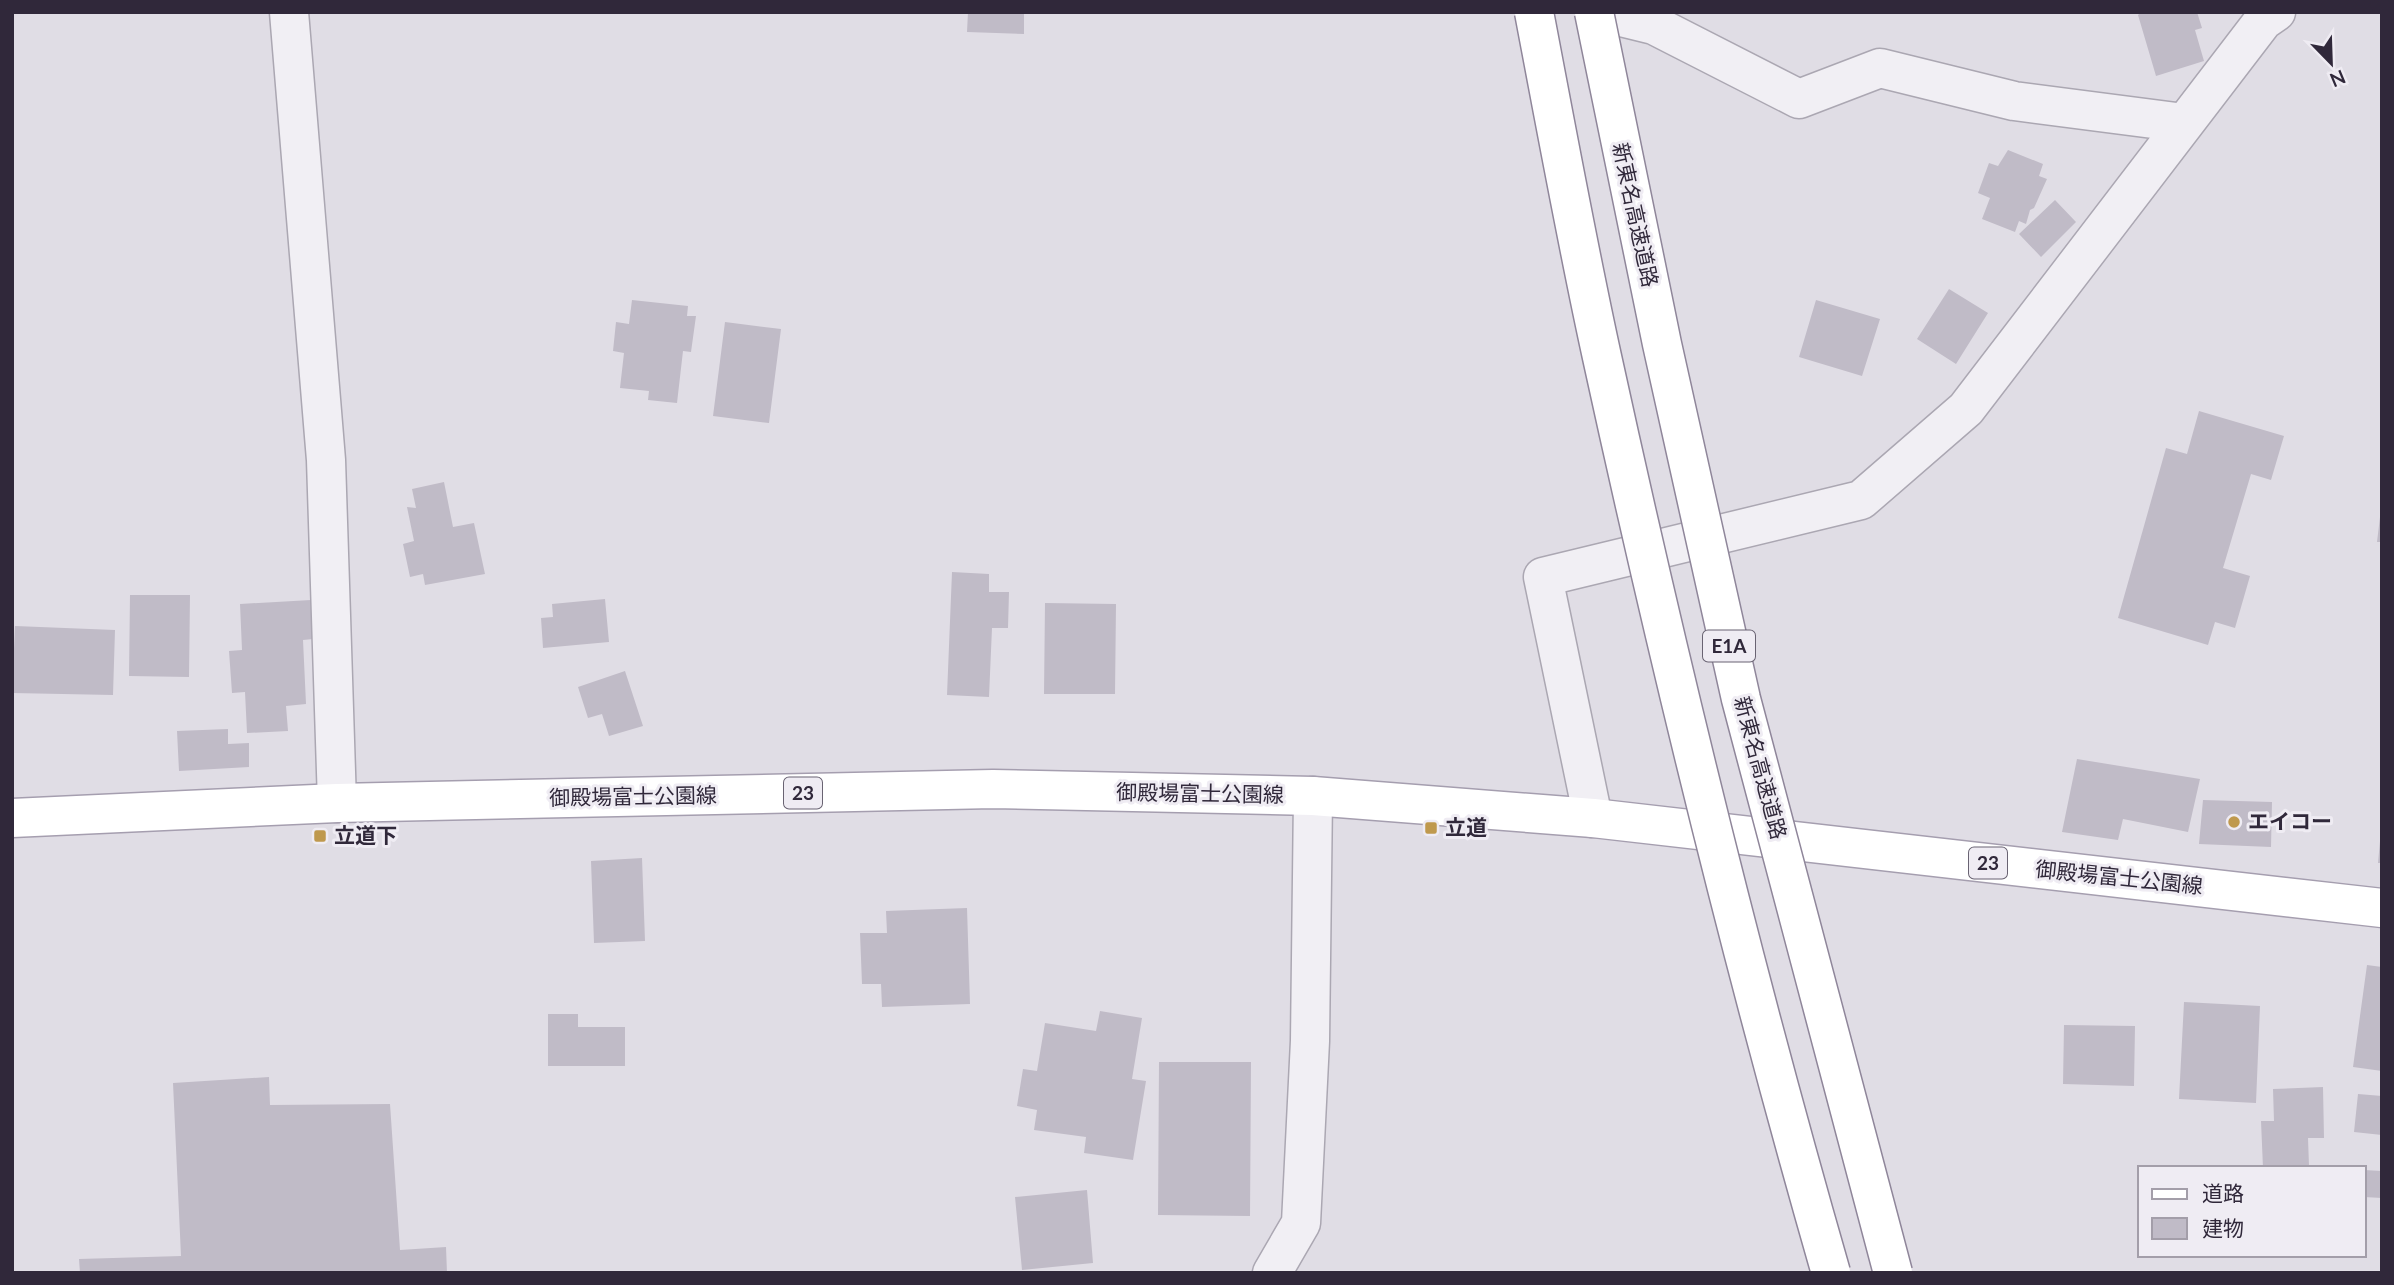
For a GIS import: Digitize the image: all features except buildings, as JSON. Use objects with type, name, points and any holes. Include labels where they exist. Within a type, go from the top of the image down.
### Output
[{"type":"main road","name":"E1A","points":[[1534,12],[1602,355],[1683,710],[1785,1114],[1831,1273]]},
{"type":"main road","name":"新東名高速道路","points":[[1594,12],[1662,344],[1741,699],[1893,1273]]},
{"type":"main road","name":"御殿場富士公園線","points":[[12,818],[337,803],[993,789],[1313,796],[1593,818],[2382,908]]},
{"type":"street","points":[[289,12],[326,460],[337,803]]},
{"type":"street","points":[[1601,12],[1654,25],[1799,99],[1880,68],[2014,101],[2184,123]]},
{"type":"street","points":[[1593,818],[1543,577],[1861,500],[1966,409],[2263,21],[2276,12]]},
{"type":"street","points":[[1272,1273],[1301,1223],[1310,1041],[1313,796]]},
{"type":"place","name":"エイコー","points":[[2234,822]]},
{"type":"place","name":"立道","points":[[1431,828]]},
{"type":"place","name":"立道下","points":[[320,836]]}]
